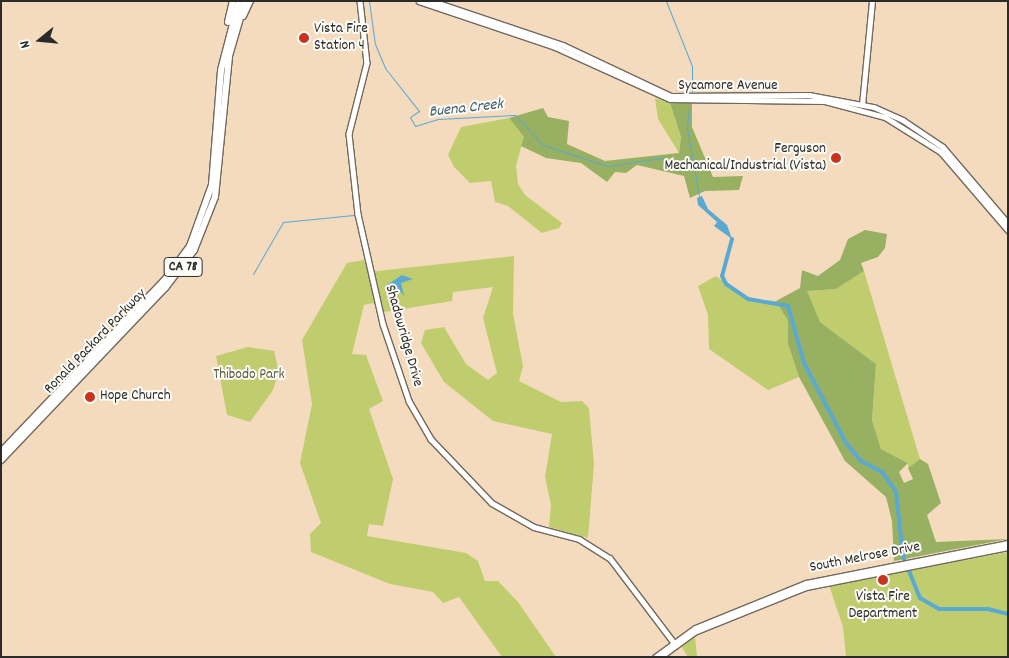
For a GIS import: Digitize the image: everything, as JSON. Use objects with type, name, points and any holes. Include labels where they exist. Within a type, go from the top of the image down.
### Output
[{"type":"highway","points":[[222,65],[233,1]]},
{"type":"highway","name":"Ronald Packard Parkway","points":[[1,452],[164,282],[190,246],[212,185],[222,65],[239,1]]},
{"type":"highway","name":"Ronald Packard Parkway","points":[[1,461],[169,283],[197,244],[218,183],[233,35],[245,1]]},
{"type":"highway","points":[[233,35],[250,1]]},
{"type":"highway","points":[[1,446],[24,428]]},
{"type":"main road","name":"Shadowridge Drive","points":[[360,1],[367,64],[349,134],[358,214],[383,324],[409,401],[432,439],[481,492],[512,517],[580,539],[603,552],[674,642]]},
{"type":"main road","name":"Sycamore Avenue","points":[[419,1],[556,48],[670,100],[808,100],[862,106],[907,127],[941,152],[1008,230]]},
{"type":"main road","name":"Sycamore Avenue","points":[[432,1],[563,45],[671,96],[809,95],[862,106],[903,120],[943,147],[1008,223]]},
{"type":"main road","points":[[862,106],[872,1]]},
{"type":"main road","name":"South Melrose Drive","points":[[919,563],[1008,543]]},
{"type":"main road","name":"South Melrose Drive","points":[[655,657],[674,642],[806,582],[869,569],[919,563],[1008,547]]},
{"type":"main road","name":"South Melrose Drive","points":[[660,657],[674,642],[806,588],[892,567]]},
{"type":"main road","points":[[854,577],[869,569]]},
{"type":"green space","points":[[655,98],[670,103],[681,137],[679,153],[658,119]]},
{"type":"green space","points":[[670,103],[692,103],[692,127],[713,177],[743,176],[739,190],[705,191],[690,198],[684,176],[637,165],[626,173],[615,172],[607,182],[581,163],[546,158],[521,146],[524,137],[509,118],[543,108],[548,117],[569,121],[567,144],[605,161],[679,153],[681,137]]},
{"type":"green space","points":[[509,118],[524,137],[516,166],[518,184],[525,195],[562,223],[559,228],[542,233],[508,206],[495,202],[491,181],[470,183],[454,167],[448,155],[461,127]]},
{"type":"green space","points":[[865,230],[887,234],[885,248],[878,257],[861,263],[864,271],[836,289],[807,291],[820,322],[876,364],[872,420],[881,449],[908,463],[899,472],[904,483],[913,479],[908,468],[920,459],[928,464],[941,503],[927,515],[936,542],[1008,539],[894,561],[892,521],[886,497],[845,461],[799,377],[788,344],[788,321],[776,301],[800,288],[802,270],[818,276],[840,260],[848,239]]},
{"type":"green space","points":[[514,256],[513,314],[523,366],[519,381],[561,402],[582,401],[589,408],[594,464],[588,538],[549,527],[551,505],[545,477],[552,434],[493,421],[444,382],[421,343],[425,330],[444,327],[466,364],[488,380],[497,373],[483,318],[493,287],[453,292],[452,301],[384,312],[373,303],[364,305],[352,354],[366,355],[383,401],[369,409],[393,479],[383,526],[369,524],[367,536],[466,553],[478,561],[485,581],[498,581],[518,602],[556,657],[502,657],[459,597],[443,603],[433,592],[390,584],[311,552],[310,534],[321,523],[300,463],[312,404],[302,340],[347,263],[364,260],[368,272]]},
{"type":"green space","points":[[864,271],[920,459],[908,468],[908,463],[881,449],[872,420],[876,364],[820,322],[806,291],[836,289]]},
{"type":"green space","points":[[716,276],[748,299],[776,301],[788,321],[788,344],[799,377],[768,390],[709,349],[708,315],[698,286]]},
{"type":"green space","name":"Thibodo Park","points":[[248,347],[274,351],[279,372],[273,390],[250,422],[227,415],[216,356]]},
{"type":"green space","points":[[1008,552],[1008,657],[846,657],[843,627],[829,585]]},
{"type":"green space","points":[[695,637],[697,657],[688,657],[681,646]]},
{"type":"water","points":[[702,196],[708,209],[727,225],[732,239],[714,226],[717,222],[698,205],[697,198]]},
{"type":"water","points":[[402,275],[413,279],[401,283],[404,296],[396,286],[384,287]]},
{"type":"waterway","name":"Buena Creek","points":[[369,1],[375,44],[385,68],[419,111],[410,117],[415,126],[438,119],[515,115],[543,145],[608,166],[661,158],[677,164]]},
{"type":"waterway","points":[[666,1],[692,66],[692,95]]},
{"type":"waterway","points":[[689,106],[687,128],[699,196]]},
{"type":"waterway","name":"Buena Creek","points":[[680,165],[694,170]]},
{"type":"waterway","points":[[253,274],[283,222],[354,215]]},
{"type":"waterway","points":[[732,239],[722,276],[726,284],[748,299],[788,306],[804,363],[846,443],[861,461],[882,472],[896,491],[903,556],[920,598],[939,609],[988,609],[1008,614]]},
{"type":"place","name":"Vista Fire Station 4","points":[[304,38]]},
{"type":"place","name":"Ferguson Mechanical/Industrial (Vista)","points":[[836,158]]},
{"type":"place","name":"Hope Church","points":[[90,397]]},
{"type":"place","name":"Vista Fire Department","points":[[883,580]]}]
